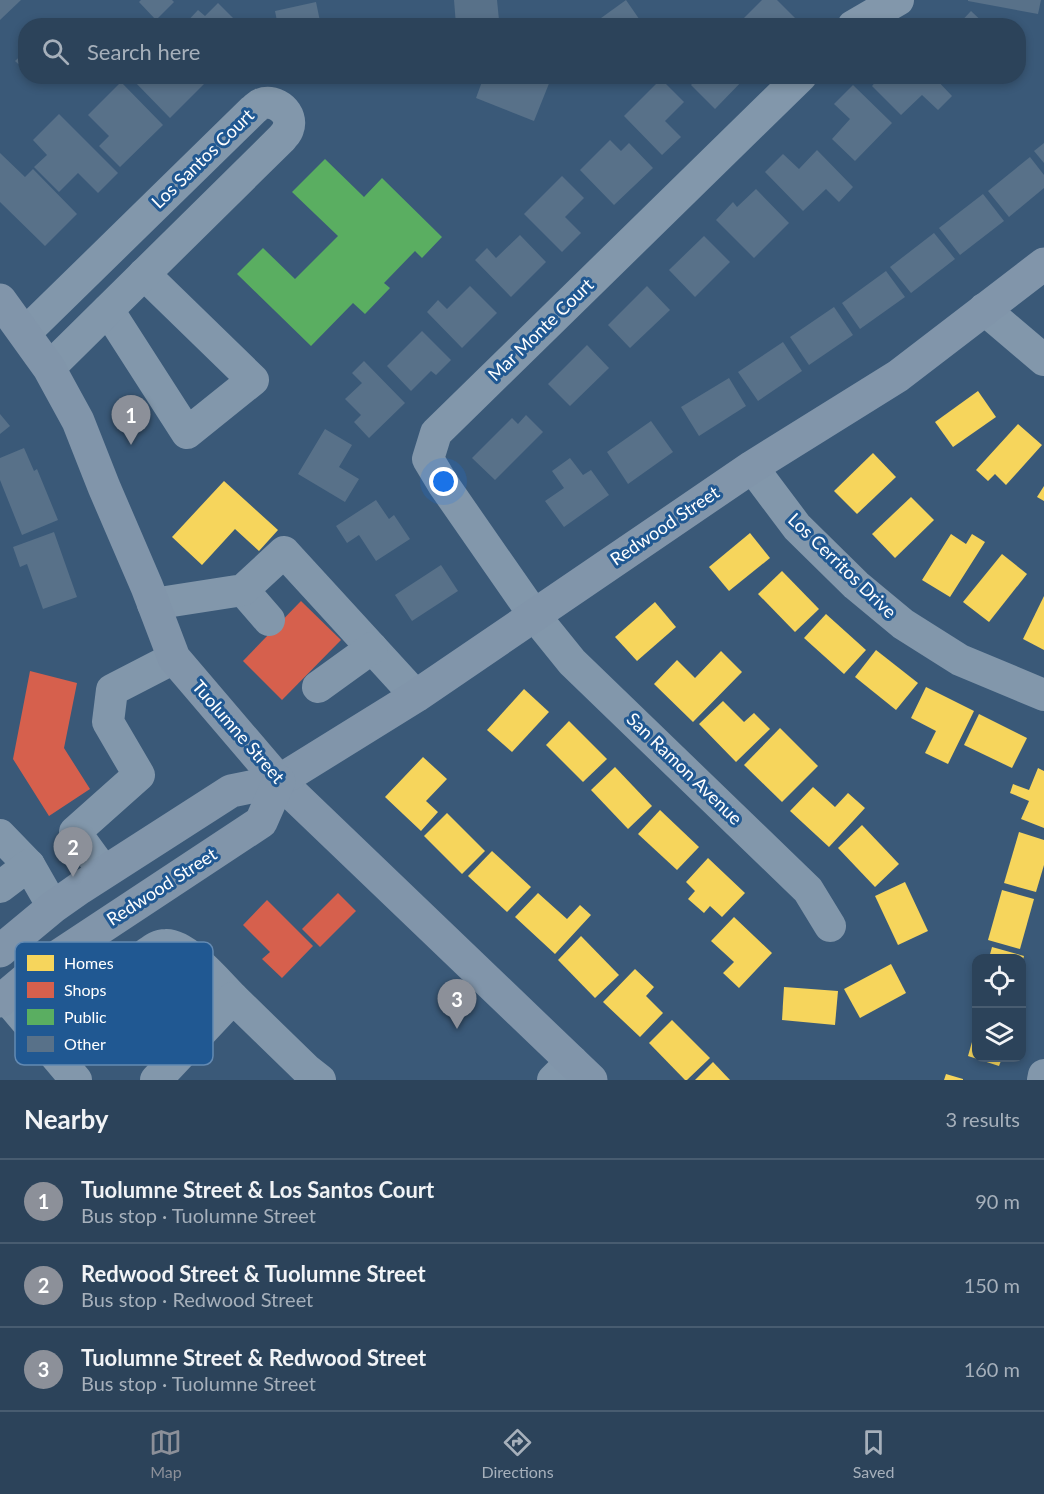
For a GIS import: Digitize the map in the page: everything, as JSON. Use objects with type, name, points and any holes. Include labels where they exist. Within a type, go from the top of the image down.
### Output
[{"type":"main road","name":"Redwood Street","points":[[0,951],[53,907],[231,791],[279,781],[416,696],[752,467],[898,376],[1044,264]]},
{"type":"main road","name":"Tuolumne Street","points":[[0,300],[49,368],[78,421],[174,658],[279,781],[572,1074]]},
{"type":"main road","name":"Redwood Street","points":[[79,942],[261,822],[279,781]]},
{"type":"main road","name":"Redwood Street","points":[[2,998],[15,988]]},
{"type":"street","points":[[868,18],[898,0]]},
{"type":"street","name":"Mar Monte Court","points":[[534,615],[428,459],[436,434],[793,84]]},
{"type":"street","name":"Los Santos Court","points":[[25,333],[253,110],[262,103],[273,103],[283,108],[289,117],[288,129],[282,138],[49,368]]},
{"type":"street","points":[[108,310],[187,434],[252,380],[144,274]]},
{"type":"street","points":[[984,309],[1044,360]]},
{"type":"street","name":"Los Cerritos Drive","points":[[752,467],[797,527],[856,585],[903,624],[960,660],[1044,695]]},
{"type":"street","points":[[153,604],[243,590],[284,552],[416,696]]},
{"type":"street","points":[[243,590],[269,620]]},
{"type":"street","name":"San Ramon Avenue","points":[[534,615],[572,662],[808,890],[830,926]]},
{"type":"street","points":[[318,687],[372,648]]},
{"type":"street","points":[[104,872],[75,832],[139,775],[108,722],[112,690],[174,658]]},
{"type":"street","points":[[0,835],[28,865],[53,907]]},
{"type":"street","points":[[0,887],[28,865]]},
{"type":"street","points":[[213,978],[320,1080]]},
{"type":"street","points":[[2,998],[15,1011]]},
{"type":"street","points":[[213,1019],[233,998]]},
{"type":"street","points":[[64,1065],[76,1080]]},
{"type":"street","points":[[156,1080],[170,1065]]},
{"type":"street","points":[[1043,1080],[1044,1076]]},
{"type":"building: Homes","points":[[978,391],[996,417],[953,447],[935,422]]},
{"type":"building: Homes","points":[[1018,424],[1042,445],[1006,485],[995,474],[988,481],[976,470]]},
{"type":"building: Homes","points":[[873,453],[896,477],[857,514],[834,491]]},
{"type":"building: Homes","points":[[224,481],[278,530],[259,551],[235,529],[202,565],[172,537]]},
{"type":"building: Homes","points":[[1044,486],[1044,501],[1037,497]]},
{"type":"building: Homes","points":[[911,497],[934,520],[895,558],[872,534]]},
{"type":"building: Homes","points":[[750,533],[770,558],[729,591],[709,567]]},
{"type":"building: Homes","points":[[951,534],[966,544],[972,534],[985,542],[950,597],[922,580]]},
{"type":"building: Homes","points":[[1002,554],[1027,574],[989,622],[963,602]]},
{"type":"building: Homes","points":[[782,571],[819,609],[795,632],[758,594]]},
{"type":"building: Homes","points":[[1044,596],[1044,650],[1023,639]]},
{"type":"building: Homes","points":[[655,602],[676,627],[637,661],[615,637]]},
{"type":"building: Homes","points":[[826,614],[866,650],[844,674],[804,638]]},
{"type":"building: Homes","points":[[876,650],[918,683],[896,710],[855,677]]},
{"type":"building: Homes","points":[[721,651],[742,672],[693,722],[654,684],[677,660],[695,678]]},
{"type":"building: Homes","points":[[926,687],[974,711],[948,764],[925,753],[936,731],[911,718]]},
{"type":"building: Homes","points":[[524,689],[549,712],[512,752],[487,730]]},
{"type":"building: Homes","points":[[723,701],[744,722],[754,713],[770,729],[736,762],[699,724]]},
{"type":"building: Homes","points":[[979,714],[1027,738],[1012,768],[964,745]]},
{"type":"building: Homes","points":[[569,721],[607,759],[583,782],[546,745]]},
{"type":"building: Homes","points":[[780,728],[818,766],[782,802],[744,765]]},
{"type":"building: Homes","points":[[423,757],[447,779],[426,801],[438,812],[421,831],[385,797]]},
{"type":"building: Homes","points":[[615,767],[652,806],[628,829],[591,790]]},
{"type":"building: Homes","points":[[1038,768],[1044,771],[1044,828],[1021,819],[1029,801],[1010,793],[1013,784],[1029,790]]},
{"type":"building: Homes","points":[[813,787],[835,807],[848,793],[865,808],[829,847],[790,811]]},
{"type":"building: Homes","points":[[660,810],[699,847],[677,870],[638,834]]},
{"type":"building: Homes","points":[[447,813],[485,851],[462,874],[424,836]]},
{"type":"building: Homes","points":[[862,825],[899,864],[875,887],[838,848]]},
{"type":"building: Homes","points":[[1019,832],[1044,840],[1044,865],[1036,892],[1004,883]]},
{"type":"building: Homes","points":[[492,851],[531,887],[507,912],[468,876]]},
{"type":"building: Homes","points":[[708,858],[745,893],[722,917],[710,906],[704,913],[688,899],[695,891],[686,882]]},
{"type":"building: Homes","points":[[905,882],[928,931],[898,945],[875,896]]},
{"type":"building: Homes","points":[[1002,890],[1034,899],[1020,949],[988,940]]},
{"type":"building: Homes","points":[[538,893],[567,919],[580,905],[591,915],[555,954],[515,917]]},
{"type":"building: Homes","points":[[734,917],[772,953],[739,988],[723,973],[734,962],[711,941]]},
{"type":"building: Homes","points":[[581,936],[619,975],[595,998],[558,960]]},
{"type":"building: Homes","points":[[992,947],[1017,954],[990,954]]},
{"type":"building: Homes","points":[[891,964],[906,993],[860,1018],[844,989]]},
{"type":"building: Homes","points":[[635,969],[654,987],[646,996],[663,1013],[640,1037],[603,1002]]},
{"type":"building: Homes","points":[[784,987],[838,991],[835,1025],[782,1020]]},
{"type":"building: Homes","points":[[672,1020],[710,1058],[687,1080],[649,1043]]},
{"type":"building: Homes","points":[[972,1042],[972,1057],[968,1056]]},
{"type":"building: Homes","points":[[713,1062],[730,1080],[695,1080]]},
{"type":"building: Homes","points":[[987,1062],[1000,1062],[999,1066]]},
{"type":"building: Homes","points":[[946,1074],[963,1079],[963,1080],[944,1080]]},
{"type":"building: Shops","points":[[301,601],[341,640],[282,700],[243,661]]},
{"type":"building: Shops","points":[[30,671],[77,683],[64,748],[90,789],[49,816],[13,759]]},
{"type":"building: Shops","points":[[338,893],[356,911],[320,947],[302,929]]},
{"type":"building: Shops","points":[[267,900],[313,946],[282,978],[262,959],[270,952],[243,925]]},
{"type":"building: Public","points":[[325,159],[364,197],[382,178],[442,237],[422,258],[415,251],[384,283],[390,288],[365,314],[353,303],[311,346],[237,274],[263,248],[295,279],[338,236],[292,192]]},
{"type":"building: Other","points":[[0,0],[21,0],[0,20]]},
{"type":"building: Other","points":[[141,0],[172,0],[174,2],[158,18],[154,18],[139,2]]},
{"type":"building: Other","points":[[454,0],[497,0],[499,18],[455,18]]},
{"type":"building: Other","points":[[626,0],[638,18],[601,18]]},
{"type":"building: Other","points":[[762,0],[777,0],[795,18],[744,18]]},
{"type":"building: Other","points":[[968,0],[1041,0],[1038,14]]},
{"type":"building: Other","points":[[316,2],[319,18],[276,18],[275,11]]},
{"type":"building: Other","points":[[218,3],[233,18],[190,18],[198,10],[205,16]]},
{"type":"building: Other","points":[[971,11],[978,18],[964,18]]},
{"type":"building: Other","points":[[119,84],[123,84],[163,125],[120,167],[99,146],[109,136],[88,115]]},
{"type":"building: Other","points":[[137,84],[204,84],[170,118]]},
{"type":"building: Other","points":[[481,84],[549,84],[534,121],[476,98]]},
{"type":"building: Other","points":[[656,84],[666,84],[684,102],[665,121],[681,137],[662,155],[624,116]]},
{"type":"building: Other","points":[[692,84],[739,84],[715,109]]},
{"type":"building: Other","points":[[874,84],[941,84],[952,96],[938,110],[922,95],[901,115],[872,86]]},
{"type":"building: Other","points":[[853,85],[892,123],[855,161],[832,139],[850,119],[834,104]]},
{"type":"building: Other","points":[[59,114],[118,173],[98,193],[78,173],[59,192],[34,167],[47,155],[33,140]]},
{"type":"building: Other","points":[[610,140],[621,151],[629,143],[653,168],[614,205],[580,170]]},
{"type":"building: Other","points":[[1044,143],[1044,163],[1034,151]]},
{"type":"building: Other","points":[[817,150],[853,187],[839,202],[826,189],[803,211],[765,172],[783,154],[799,169]]},
{"type":"building: Other","points":[[0,153],[25,177],[33,169],[77,214],[45,246],[0,202]]},
{"type":"building: Other","points":[[1030,157],[1044,175],[1044,188],[1009,217],[988,191]]},
{"type":"building: Other","points":[[562,176],[584,198],[565,217],[581,233],[562,252],[524,214]]},
{"type":"building: Other","points":[[756,189],[789,223],[754,258],[716,220],[733,202],[737,207]]},
{"type":"building: Other","points":[[983,194],[1004,221],[960,255],[939,228]]},
{"type":"building: Other","points":[[934,233],[955,259],[911,293],[890,267]]},
{"type":"building: Other","points":[[520,235],[546,262],[511,297],[475,260],[487,248],[496,258]]},
{"type":"building: Other","points":[[704,236],[730,262],[695,297],[669,270]]},
{"type":"building: Other","points":[[886,271],[905,297],[860,329],[842,303]]},
{"type":"building: Other","points":[[470,286],[497,313],[462,348],[427,312],[438,300],[447,309]]},
{"type":"building: Other","points":[[647,286],[670,310],[630,348],[608,325]]},
{"type":"building: Other","points":[[834,307],[853,335],[809,365],[790,337]]},
{"type":"building: Other","points":[[422,331],[451,360],[436,375],[431,371],[411,391],[387,366]]},
{"type":"building: Other","points":[[783,342],[802,371],[758,401],[738,372]]},
{"type":"building: Other","points":[[587,345],[609,368],[570,406],[548,384]]},
{"type":"building: Other","points":[[364,361],[405,403],[369,438],[354,422],[361,415],[345,399],[362,383],[352,373]]},
{"type":"building: Other","points":[[729,378],[746,406],[699,436],[681,407]]},
{"type":"building: Other","points":[[0,414],[10,426],[0,434]]},
{"type":"building: Other","points":[[526,415],[543,432],[495,480],[472,458],[512,418],[518,424]]},
{"type":"building: Other","points":[[651,421],[673,452],[628,484],[607,452]]},
{"type":"building: Other","points":[[325,429],[352,445],[339,467],[359,479],[345,502],[298,474]]},
{"type":"building: Other","points":[[24,448],[34,471],[37,469],[58,520],[22,535],[0,480],[0,458]]},
{"type":"building: Other","points":[[570,458],[583,475],[591,470],[609,495],[564,527],[545,501],[564,488],[552,471]]},
{"type":"building: Other","points":[[376,500],[389,519],[394,515],[410,539],[376,561],[359,535],[347,543],[336,526]]},
{"type":"building: Other","points":[[54,532],[77,597],[43,609],[27,564],[20,567],[13,547]]},
{"type":"building: Other","points":[[441,565],[458,591],[412,621],[395,595]]},
{"type":"place","name":"Tuolumne Street & Los Santos Court","points":[[131,445]]},
{"type":"place","name":"Redwood Street & Tuolumne Street","points":[[73,877]]},
{"type":"place","name":"Tuolumne Street & Redwood Street","points":[[457,1029]]}]
